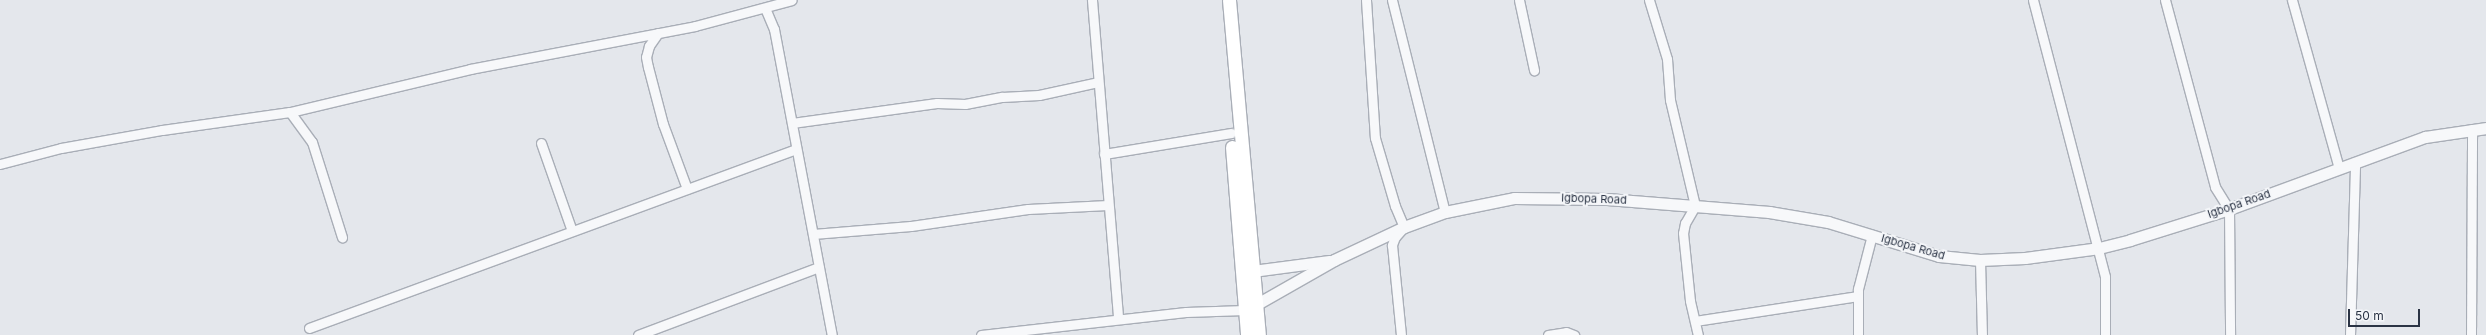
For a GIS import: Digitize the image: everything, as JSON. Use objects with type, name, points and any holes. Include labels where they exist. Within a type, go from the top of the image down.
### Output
[{"type":"main road","points":[[1220,0],[1231,134],[1251,308],[1259,335]]},
{"type":"main road","points":[[1229,0],[1247,272]]},
{"type":"main road","points":[[1247,335],[1251,308]]},
{"type":"street","points":[[0,164],[61,148],[162,130],[290,112],[470,69],[658,33],[765,8],[792,0]]},
{"type":"street","points":[[1092,0],[1118,319]]},
{"type":"street","points":[[1366,0],[1375,138],[1395,206],[1404,227],[1395,237],[1392,245],[1400,335]]},
{"type":"street","points":[[1392,0],[1446,212]]},
{"type":"street","points":[[1519,0],[1534,70]]},
{"type":"street","points":[[1649,0],[1667,59],[1670,100],[1695,206],[1685,223],[1683,233],[1690,301],[1698,335]]},
{"type":"street","points":[[2033,0],[2099,248],[2105,277],[2105,335]]},
{"type":"street","points":[[2165,0],[2214,187],[2229,209],[2230,335]]},
{"type":"street","points":[[2292,0],[2339,168]]},
{"type":"street","points":[[765,8],[774,29],[832,335]]},
{"type":"street","points":[[658,33],[649,46],[646,57],[663,124],[687,189]]},
{"type":"street","points":[[792,123],[936,103],[965,104],[1002,97],[1039,95],[1098,82]]},
{"type":"street","points":[[290,112],[312,142],[342,237]]},
{"type":"street","name":"Igbopa Road","points":[[1334,260],[1404,227],[1446,212],[1514,198],[1607,199],[1776,213],[1828,222],[1939,256],[1980,260],[2048,256],[2099,248],[2229,209],[2425,137],[2486,128]]},
{"type":"street","points":[[2471,335],[2472,129]]},
{"type":"street","points":[[1104,154],[1231,134]]},
{"type":"street","points":[[541,143],[572,232]]},
{"type":"street","points":[[309,328],[796,149]]},
{"type":"street","points":[[2350,335],[2356,162]]},
{"type":"street","points":[[813,234],[911,226],[1028,209],[1108,205]]},
{"type":"street","points":[[1858,335],[1858,296],[1872,235]]},
{"type":"street","points":[[1247,272],[1334,260]]},
{"type":"street","points":[[981,335],[1118,319],[1251,308],[1334,260]]},
{"type":"street","points":[[1980,260],[1982,335]]},
{"type":"street","points":[[638,335],[819,267]]},
{"type":"street","points":[[1695,321],[1858,296]]},
{"type":"street","points":[[1548,335],[1566,332],[1574,335]]}]
